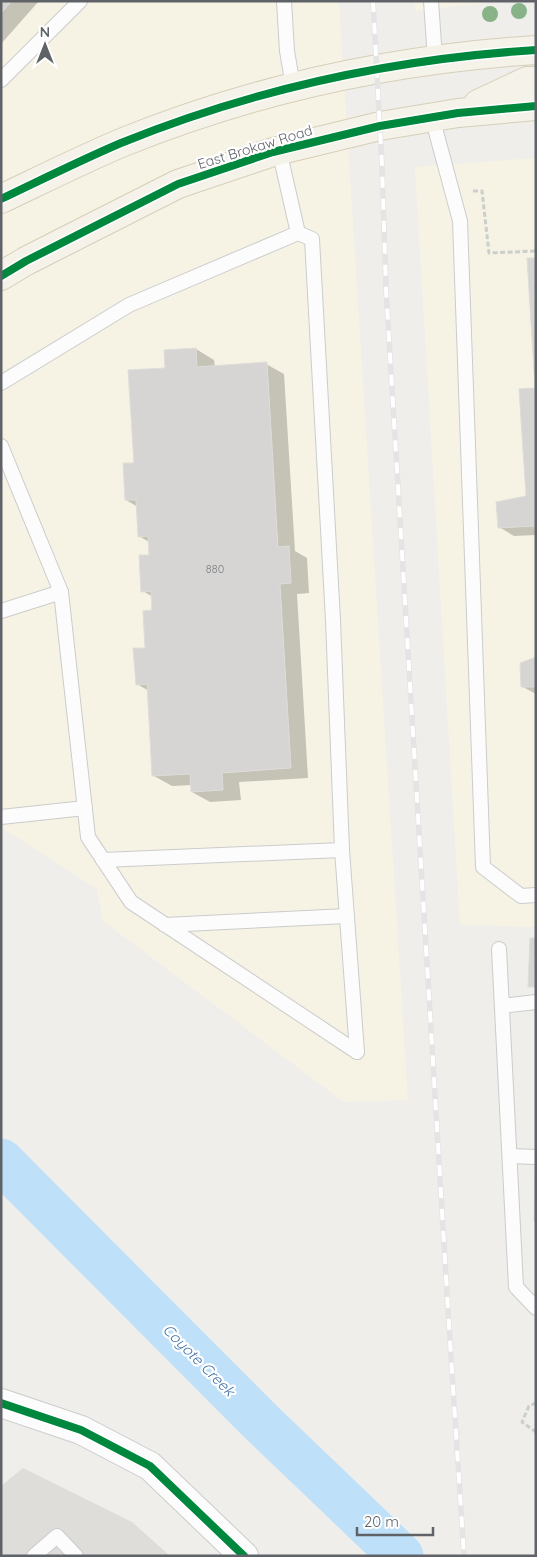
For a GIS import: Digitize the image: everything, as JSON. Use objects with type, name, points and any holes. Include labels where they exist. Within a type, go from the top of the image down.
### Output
[{"type":"main road","points":[[1,199],[120,144],[195,116],[294,86],[376,68],[435,59],[536,50]]},
{"type":"main road","points":[[458,113],[526,81],[536,81]]},
{"type":"main road","name":"East Brokaw Road","points":[[1,276],[178,184],[279,150],[380,126],[432,117],[536,106]]},
{"type":"street","points":[[1,1403],[81,1430],[150,1466],[244,1556]]},
{"type":"lane","points":[[1,80],[80,1]]},
{"type":"lane","points":[[284,1],[287,51],[294,86]]},
{"type":"lane","points":[[431,1],[435,59]]},
{"type":"lane","points":[[432,117],[460,221],[483,866],[521,896],[536,895]]},
{"type":"lane","points":[[279,150],[298,233]]},
{"type":"lane","points":[[1,383],[129,305],[298,233],[312,239],[333,620],[342,850],[357,1052],[131,902],[88,838],[62,592],[1,446]]},
{"type":"lane","points":[[1,611],[62,592]]},
{"type":"lane","points":[[1,817],[85,808]]},
{"type":"lane","points":[[103,860],[342,850]]},
{"type":"lane","points":[[164,925],[347,916]]},
{"type":"lane","points":[[499,949],[516,1287],[536,1308]]},
{"type":"lane","points":[[502,1006],[536,1002]]},
{"type":"lane","points":[[510,1156],[536,1157]]},
{"type":"lane","points":[[34,1556],[57,1536],[76,1556]]},
{"type":"path","points":[[471,184],[473,192],[482,191],[489,254],[536,251]]},
{"type":"path","points":[[536,1403],[529,1406],[522,1422],[536,1432]]},
{"type":"shaded area","points":[[1,1],[339,1],[408,1100],[344,1102],[103,921],[97,889],[1,827]]},
{"type":"shaded area","points":[[414,1],[498,1],[415,11]]},
{"type":"shaded area","points":[[536,158],[536,927],[460,925],[415,167]]},
{"type":"shaded area","points":[[23,1468],[132,1522],[170,1556],[1,1556],[1,1486]]},
{"type":"building","points":[[1,1],[12,1],[1,13]]},
{"type":"building","points":[[527,258],[536,258],[536,526],[498,528],[496,502],[526,496],[519,389],[535,388]]},
{"type":"building","points":[[196,348],[197,367],[267,362],[278,547],[289,546],[291,583],[280,584],[291,768],[222,773],[223,790],[191,792],[190,774],[152,776],[147,684],[136,685],[133,648],[145,648],[143,611],[152,610],[151,591],[141,592],[139,555],[149,555],[148,536],[138,537],[136,500],[125,500],[123,463],[134,463],[128,370],[165,368],[164,350]]},
{"type":"building","points":[[536,657],[536,687],[521,687],[520,663]]},
{"type":"building","points":[[530,938],[536,938],[536,987],[528,987]]},
{"type":"building","points":[[535,1172],[536,1221],[534,1221]]},
{"type":"waterway","name":"Coyote Creek","points":[[1,1161],[260,1421],[401,1556]]},
{"type":"railway","points":[[373,1],[382,166],[386,289],[464,1556]]},
{"type":"cycle path","points":[[1,199],[121,143],[171,124],[273,92],[377,69],[483,54],[536,50]]},
{"type":"cycle path","points":[[1,276],[26,261],[178,184],[273,152],[380,126],[458,113],[536,106]]},
{"type":"cycle path","points":[[1,1403],[81,1430],[150,1466],[244,1556]]}]
